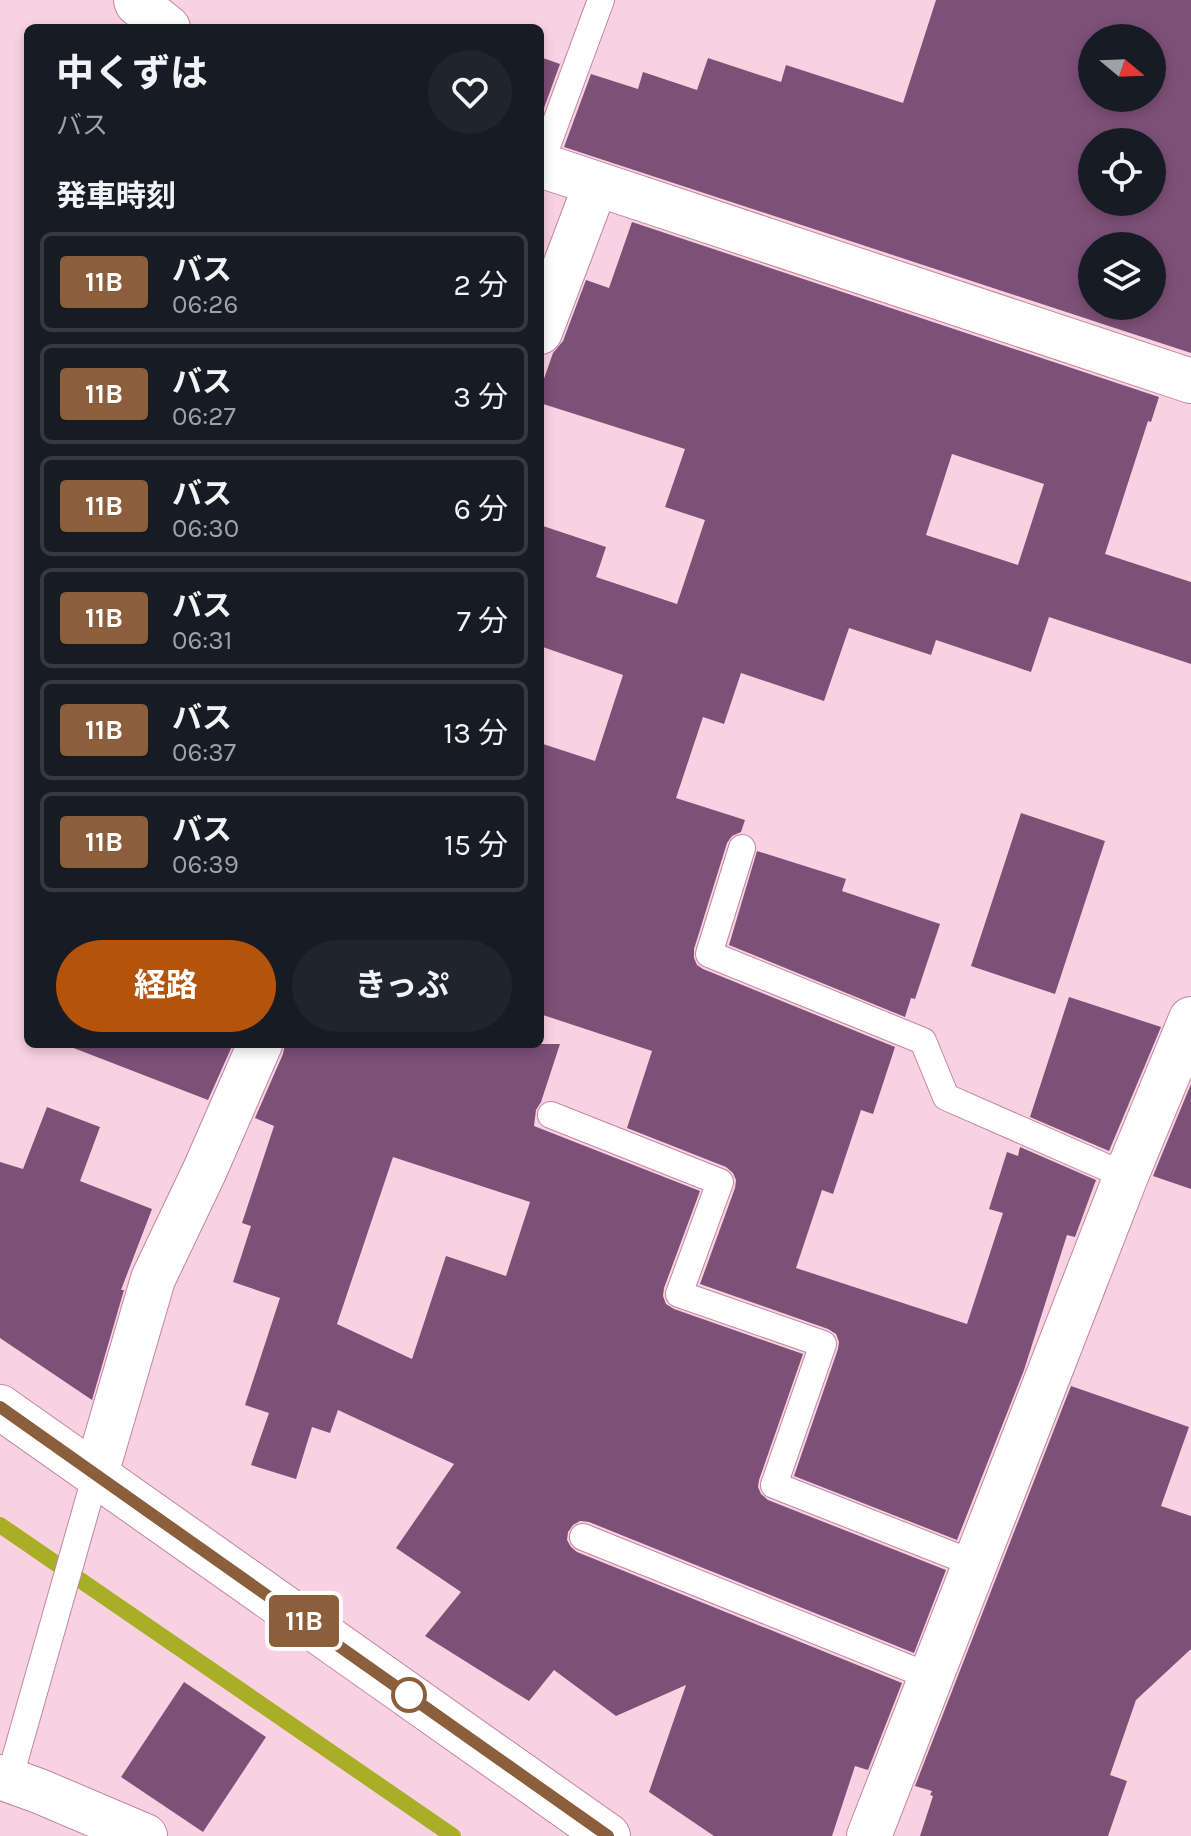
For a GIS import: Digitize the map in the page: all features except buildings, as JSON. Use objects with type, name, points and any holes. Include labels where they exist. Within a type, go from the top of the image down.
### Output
[{"type":"street","points":[[136,0],[163,24]]},
{"type":"street","points":[[544,166],[1191,381]]},
{"type":"street","points":[[544,321],[596,184]]},
{"type":"street","points":[[869,1836],[1126,1176],[1191,1019]]},
{"type":"street","points":[[96,1474],[153,1279],[258,1048]]},
{"type":"street","points":[[0,1407],[608,1836]]},
{"type":"street","points":[[5,1779],[145,1836]]},
{"type":"lane","points":[[544,154],[601,0]]},
{"type":"lane","points":[[742,848],[709,954],[923,1041],[946,1097],[1126,1176]]},
{"type":"lane","points":[[551,1115],[720,1182],[679,1294],[823,1344],[774,1485],[975,1564]]},
{"type":"lane","points":[[5,1779],[96,1474]]},
{"type":"lane","points":[[583,1537],[931,1677]]},
{"type":"waterway","points":[[0,1525],[453,1836]]},
{"type":"bus line","name":"11B","points":[[0,1407],[608,1836]]}]
